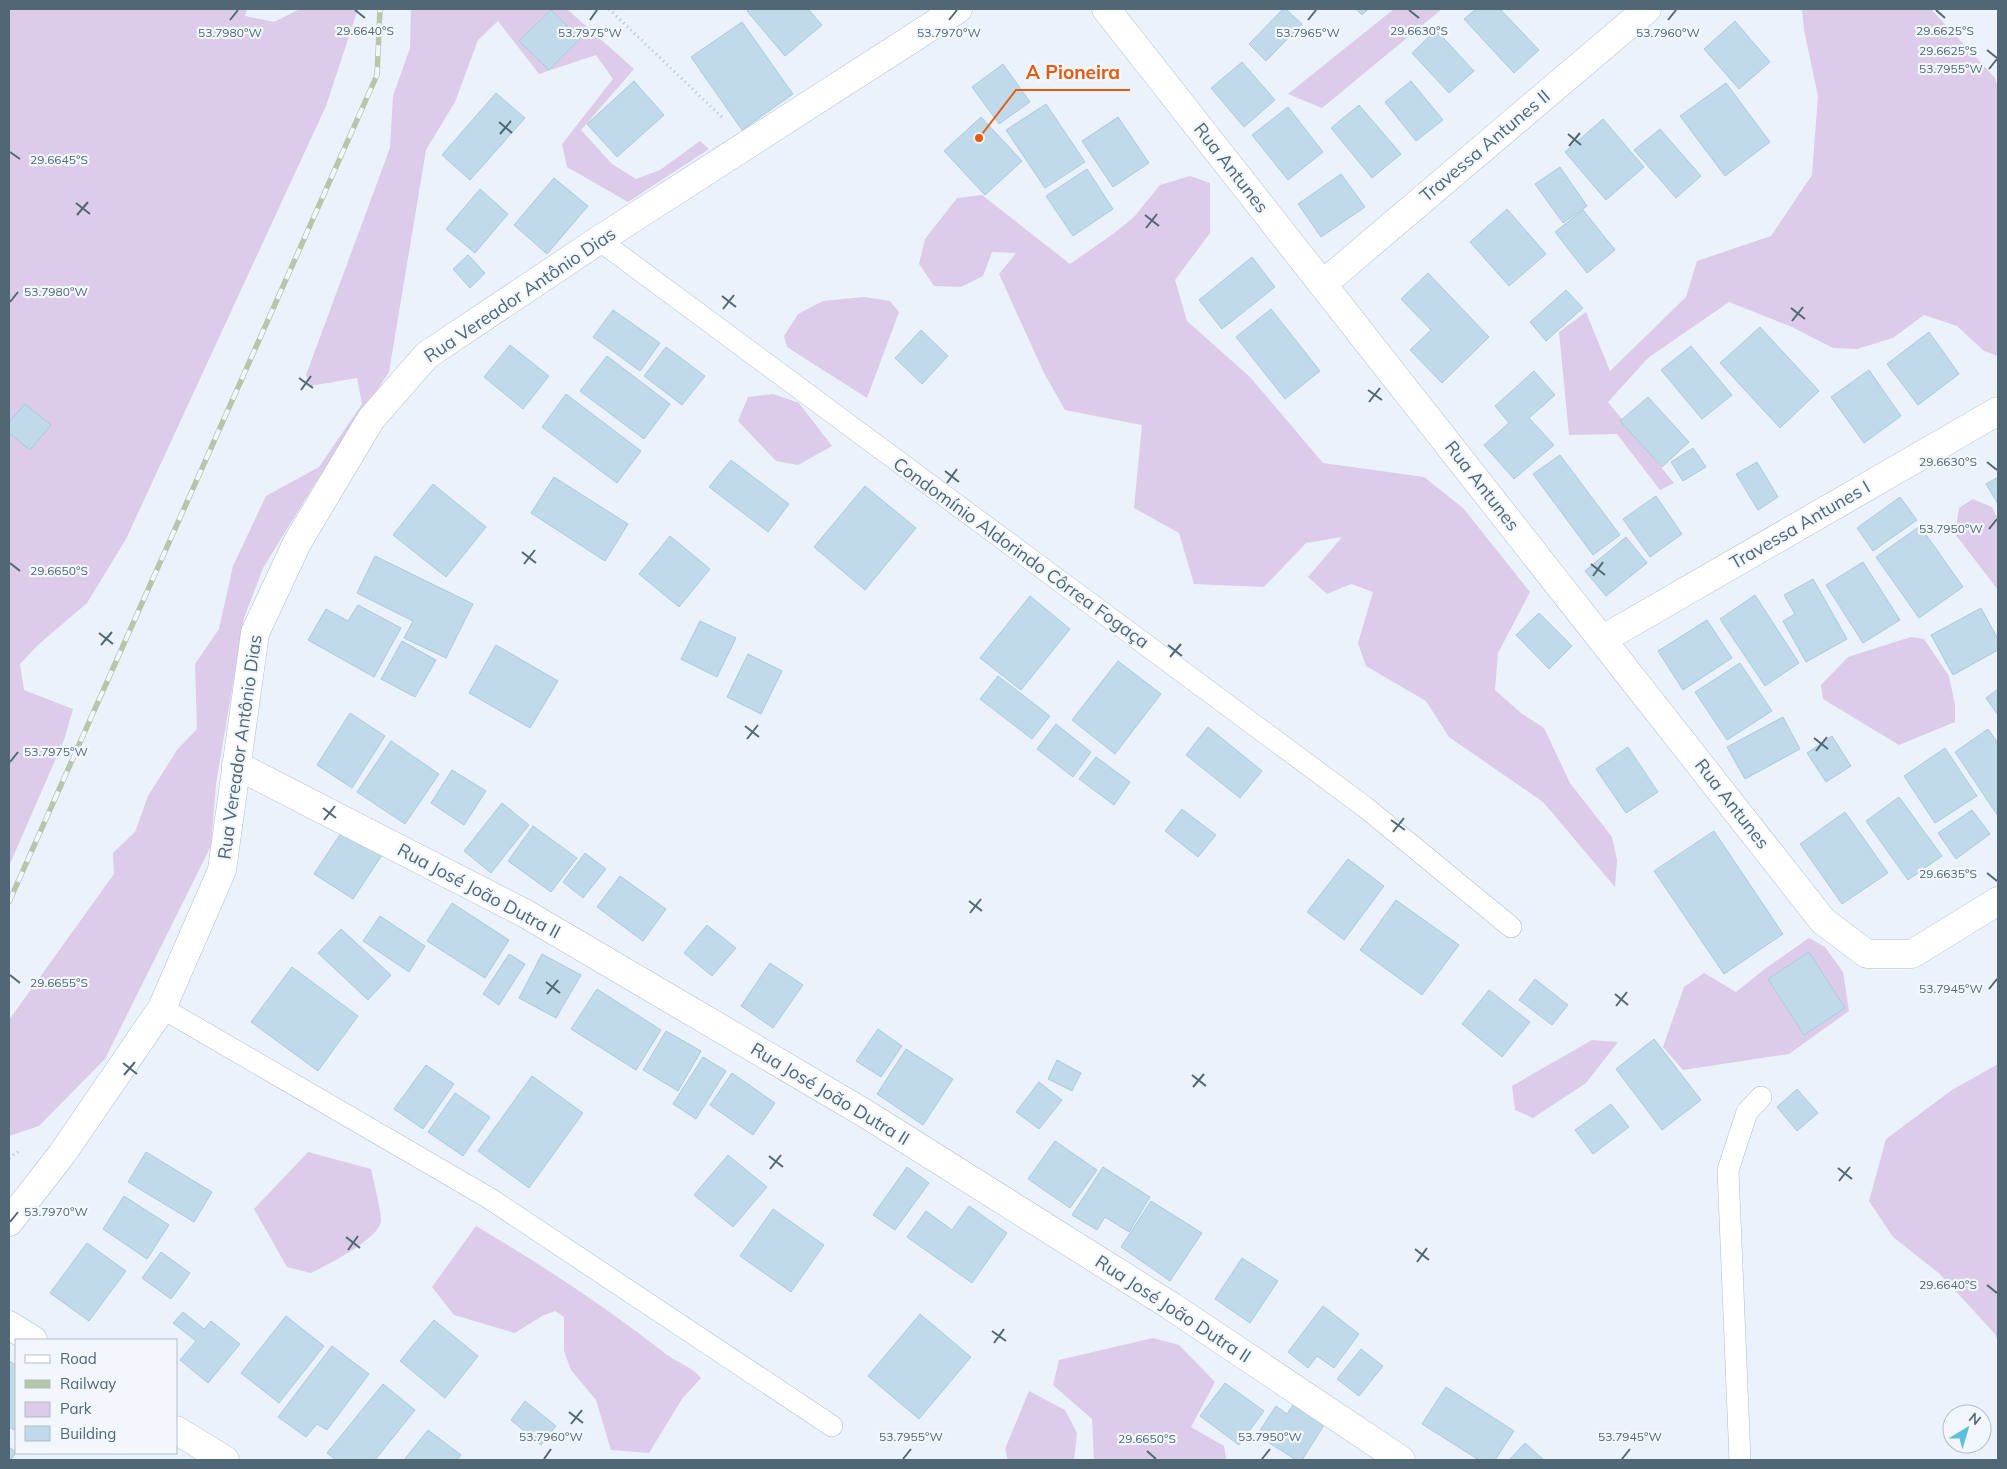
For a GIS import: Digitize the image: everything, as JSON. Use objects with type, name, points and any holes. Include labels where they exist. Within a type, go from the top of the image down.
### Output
[{"type":"street","name":"Rua Vereador Antônio Dias","points":[[9,1222],[62,1154],[162,1008],[222,870],[255,633],[297,543],[371,419],[427,355],[599,240],[958,9]]},
{"type":"street","name":"Rua Antunes","points":[[1106,9],[1823,921],[1867,954],[1912,954],[1998,901]]},
{"type":"street","name":"Travessa Antunes II","points":[[1324,284],[1647,9]]},
{"type":"street","name":"Travessa Antunes I","points":[[1603,639],[1998,411]]},
{"type":"street","name":"Rua José João Dutra II","points":[[236,765],[526,914],[866,1114],[1171,1306],[1401,1460]]},
{"type":"street","points":[[9,1325],[31,1339]]},
{"type":"street","points":[[178,1431],[225,1460]]},
{"type":"lane","name":"Condomínio Aldorindo Côrrea Fogaça","points":[[599,240],[1365,807],[1511,927]]},
{"type":"lane","points":[[162,1008],[489,1198],[832,1426]]},
{"type":"lane","points":[[1740,1460],[1728,1170],[1747,1112],[1761,1097]]},
{"type":"path","points":[[608,9],[749,143]]},
{"type":"green space","points":[[9,9],[247,9],[245,16],[274,22],[300,9],[358,9],[326,106],[126,539],[87,603],[38,645],[20,664],[24,690],[73,709],[64,740],[9,866]]},
{"type":"green space","points":[[411,9],[567,9],[634,69],[581,130],[612,164],[636,179],[660,170],[700,141],[709,149],[628,202],[567,167],[562,144],[613,79],[596,55],[539,74],[498,21],[478,40],[455,102],[426,150],[389,372],[316,482],[263,568],[244,618],[216,784],[211,846],[105,1059],[39,1126],[9,1136],[9,1020],[114,874],[113,853],[135,832],[148,796],[177,750],[197,729],[195,664],[219,629],[233,566],[266,496],[319,467],[362,404],[357,378],[310,386],[306,375],[390,148],[393,96],[410,48]]},
{"type":"green space","points":[[1394,9],[1442,9],[1322,108],[1288,94]]},
{"type":"green space","points":[[1802,9],[1931,9],[1995,78],[1998,88],[1998,356],[1984,351],[1957,326],[1924,315],[1893,338],[1857,349],[1833,348],[1792,327],[1729,302],[1648,358],[1608,402],[1674,483],[1660,490],[1617,434],[1569,435],[1559,332],[1586,312],[1610,371],[1686,297],[1697,261],[1771,236],[1812,175],[1818,96],[1804,30]]},
{"type":"green space","points":[[1190,176],[1210,183],[1210,233],[1175,280],[1187,321],[1250,377],[1323,463],[1424,477],[1463,508],[1530,592],[1498,653],[1495,690],[1521,713],[1544,728],[1570,783],[1612,837],[1617,860],[1615,887],[1543,802],[1449,737],[1426,701],[1366,666],[1358,643],[1373,592],[1351,584],[1327,594],[1308,577],[1342,537],[1306,543],[1264,587],[1194,584],[1179,533],[1134,508],[1142,425],[1065,410],[1044,373],[999,274],[1016,253],[992,252],[983,276],[961,287],[934,286],[919,264],[925,239],[957,198],[982,195],[1070,264],[1134,217],[1160,185]]},
{"type":"green space","points":[[864,297],[890,301],[899,312],[867,398],[787,347],[784,336],[798,314],[823,301]]},
{"type":"green space","points":[[773,394],[799,403],[832,446],[798,465],[776,461],[738,421],[748,397]]},
{"type":"green space","points":[[1973,499],[1992,507],[1998,520],[1998,590],[1955,534],[1959,508]]},
{"type":"green space","points":[[1911,637],[1924,639],[1949,676],[1955,705],[1955,722],[1899,745],[1823,699],[1821,685],[1848,657]]},
{"type":"green space","points":[[1809,938],[1825,947],[1843,972],[1849,1011],[1789,1054],[1683,1070],[1663,1047],[1684,987],[1704,973],[1736,992]]},
{"type":"green space","points":[[1592,1040],[1618,1042],[1586,1083],[1533,1118],[1515,1110],[1512,1086]]},
{"type":"green space","points":[[1998,1064],[1998,1342],[1995,1334],[1940,1274],[1893,1237],[1869,1201],[1886,1139],[1952,1090]]},
{"type":"green space","points":[[308,1152],[371,1169],[381,1218],[378,1229],[361,1244],[311,1273],[287,1267],[254,1209]]},
{"type":"green space","points":[[476,1226],[573,1287],[701,1378],[682,1399],[649,1453],[611,1450],[596,1400],[571,1370],[564,1351],[564,1317],[555,1311],[542,1316],[515,1333],[454,1315],[432,1287]]},
{"type":"green space","points":[[1153,1338],[1179,1345],[1215,1382],[1191,1427],[1224,1446],[1226,1458],[1224,1460],[1094,1460],[1092,1419],[1053,1385],[1059,1360]]},
{"type":"green space","points":[[1029,1391],[1065,1410],[1077,1433],[1074,1460],[1008,1460],[1005,1449]]},
{"type":"building","points":[[750,9],[808,9],[822,25],[785,56],[747,11]]},
{"type":"building","points":[[1283,9],[1286,9],[1302,24],[1266,61],[1249,44]]},
{"type":"building","points":[[1356,9],[1368,9],[1362,15]]},
{"type":"building","points":[[1476,9],[1500,9],[1539,50],[1514,73],[1464,19]]},
{"type":"building","points":[[551,10],[580,39],[549,70],[519,41]]},
{"type":"building","points":[[1735,21],[1770,62],[1739,89],[1704,49]]},
{"type":"building","points":[[742,22],[793,94],[742,130],[691,57]]},
{"type":"building","points":[[1436,30],[1474,71],[1449,93],[1412,53]]},
{"type":"building","points":[[1242,62],[1275,100],[1244,127],[1211,88]]},
{"type":"building","points":[[1003,64],[1030,102],[999,124],[972,87]]},
{"type":"building","points":[[634,81],[664,115],[617,157],[587,124]]},
{"type":"building","points":[[1411,81],[1443,120],[1416,141],[1385,102]]},
{"type":"building","points":[[1726,83],[1770,142],[1725,176],[1680,116]]},
{"type":"building","points":[[496,93],[525,118],[470,180],[442,155]]},
{"type":"building","points":[[1046,104],[1085,162],[1045,188],[1006,130]]},
{"type":"building","points":[[1359,105],[1401,154],[1372,178],[1331,128]]},
{"type":"building","points":[[1288,107],[1323,152],[1288,180],[1252,135]]},
{"type":"building","points":[[981,117],[1022,161],[985,195],[944,151]]},
{"type":"building","points":[[1118,117],[1149,163],[1113,187],[1082,141]]},
{"type":"building","points":[[1603,119],[1644,167],[1606,200],[1565,152]]},
{"type":"building","points":[[1660,129],[1701,176],[1676,198],[1634,150]]},
{"type":"building","points":[[1560,167],[1587,206],[1563,223],[1535,184]]},
{"type":"building","points":[[1087,169],[1113,209],[1073,236],[1046,196]]},
{"type":"building","points":[[1341,174],[1365,207],[1321,237],[1298,204]]},
{"type":"building","points":[[554,178],[588,206],[547,254],[514,225]]},
{"type":"building","points":[[480,189],[508,214],[475,253],[446,229]]},
{"type":"building","points":[[1507,209],[1546,254],[1509,286],[1470,242]]},
{"type":"building","points":[[1583,210],[1615,250],[1587,273],[1555,232]]},
{"type":"building","points":[[468,255],[485,273],[470,288],[453,269]]},
{"type":"building","points":[[1252,257],[1275,287],[1222,329],[1199,300]]},
{"type":"building","points":[[1428,273],[1489,337],[1442,383],[1410,350],[1431,330],[1401,299]]},
{"type":"building","points":[[1566,290],[1583,308],[1546,341],[1530,322]]},
{"type":"building","points":[[1271,309],[1320,371],[1285,399],[1236,337]]},
{"type":"building","points":[[613,310],[660,343],[640,371],[593,337]]},
{"type":"building","points":[[1760,327],[1819,391],[1780,428],[1720,363]]},
{"type":"building","points":[[921,330],[948,356],[922,384],[895,358]]},
{"type":"building","points":[[1929,332],[1959,374],[1918,405],[1887,364]]},
{"type":"building","points":[[510,345],[549,376],[523,409],[484,377]]},
{"type":"building","points":[[1691,346],[1732,395],[1702,419],[1661,370]]},
{"type":"building","points":[[666,347],[705,376],[682,405],[644,376]]},
{"type":"building","points":[[607,356],[670,404],[644,439],[580,391]]},
{"type":"building","points":[[1869,370],[1901,416],[1864,443],[1831,397]]},
{"type":"building","points":[[1534,371],[1555,395],[1529,418],[1554,445],[1514,479],[1484,445],[1509,423],[1495,406]]},
{"type":"building","points":[[566,394],[641,451],[617,483],[542,427]]},
{"type":"building","points":[[1648,397],[1689,442],[1662,467],[1620,421]]},
{"type":"building","points":[[25,404],[51,425],[30,450],[9,433],[9,422]]},
{"type":"building","points":[[1693,448],[1706,467],[1683,481],[1671,462]]},
{"type":"building","points":[[1560,455],[1620,535],[1593,555],[1533,474]]},
{"type":"building","points":[[731,460],[789,504],[768,532],[709,487]]},
{"type":"building","points":[[1757,462],[1778,497],[1758,510],[1736,474]]},
{"type":"building","points":[[554,477],[628,524],[605,561],[531,513]]},
{"type":"building","points":[[1998,477],[1998,504],[1986,484]]},
{"type":"building","points":[[433,484],[486,527],[446,577],[393,535]]},
{"type":"building","points":[[865,486],[916,528],[865,590],[814,547]]},
{"type":"building","points":[[1656,496],[1682,534],[1650,557],[1623,519]]},
{"type":"building","points":[[1900,497],[1917,520],[1873,551],[1857,528]]},
{"type":"building","points":[[1920,526],[1963,587],[1919,618],[1876,557]]},
{"type":"building","points":[[670,536],[710,569],[679,607],[639,574]]},
{"type":"building","points":[[1626,537],[1647,563],[1606,596],[1585,571]]},
{"type":"building","points":[[375,556],[473,604],[446,658],[404,638],[413,621],[357,593]]},
{"type":"building","points":[[1863,562],[1900,620],[1863,643],[1826,585]]},
{"type":"building","points":[[1813,579],[1847,639],[1806,662],[1783,621],[1795,614],[1784,595]]},
{"type":"building","points":[[1755,595],[1799,663],[1765,686],[1720,619]]},
{"type":"building","points":[[1030,596],[1070,629],[1021,690],[980,658]]},
{"type":"building","points":[[358,605],[401,628],[374,677],[308,640],[326,609],[348,621]]},
{"type":"building","points":[[1981,608],[1998,639],[1998,650],[1953,675],[1931,635]]},
{"type":"building","points":[[1539,613],[1572,646],[1549,669],[1516,635]]},
{"type":"building","points":[[1707,620],[1732,658],[1683,690],[1658,651]]},
{"type":"building","points":[[700,621],[736,638],[717,677],[681,659]]},
{"type":"building","points":[[402,641],[436,660],[415,697],[381,679]]},
{"type":"building","points":[[496,645],[558,681],[530,728],[469,693]]},
{"type":"building","points":[[748,654],[782,671],[761,714],[727,697]]},
{"type":"building","points":[[1118,661],[1161,694],[1115,754],[1072,720]]},
{"type":"building","points":[[1740,663],[1772,711],[1727,740],[1695,692]]},
{"type":"building","points":[[998,676],[1050,716],[1032,739],[980,699]]},
{"type":"building","points":[[1998,689],[1998,715],[1986,698]]},
{"type":"building","points":[[350,713],[385,736],[352,788],[317,765]]},
{"type":"building","points":[[1783,717],[1800,749],[1745,779],[1727,747]]},
{"type":"building","points":[[1056,724],[1091,752],[1073,777],[1037,749]]},
{"type":"building","points":[[1208,727],[1262,771],[1240,798],[1186,755]]},
{"type":"building","points":[[1988,729],[1998,743],[1998,816],[1955,752]]},
{"type":"building","points":[[1832,736],[1851,766],[1826,782],[1807,753]]},
{"type":"building","points":[[391,741],[439,774],[405,824],[357,792]]},
{"type":"building","points":[[1628,747],[1658,792],[1626,813],[1596,769]]},
{"type":"building","points":[[1945,748],[1977,796],[1935,823],[1904,776]]},
{"type":"building","points":[[1096,757],[1130,782],[1114,805],[1079,779]]},
{"type":"building","points":[[452,770],[486,791],[464,825],[431,803]]},
{"type":"building","points":[[1899,797],[1942,856],[1908,880],[1866,821]]},
{"type":"building","points":[[502,803],[529,825],[491,873],[464,851]]},
{"type":"building","points":[[1182,809],[1216,835],[1198,857],[1165,831]]},
{"type":"building","points":[[1972,810],[1990,834],[1956,859],[1938,833]]},
{"type":"building","points":[[1845,812],[1888,873],[1842,904],[1800,844]]},
{"type":"building","points":[[533,826],[577,858],[551,892],[508,861]]},
{"type":"building","points":[[345,827],[384,852],[353,899],[314,874]]},
{"type":"building","points":[[1714,831],[1783,934],[1724,974],[1654,871]]},
{"type":"building","points":[[585,853],[606,869],[583,898],[563,882]]},
{"type":"building","points":[[1348,859],[1384,886],[1344,940],[1307,912]]},
{"type":"building","points":[[620,876],[666,909],[643,941],[597,907]]},
{"type":"building","points":[[1396,900],[1459,945],[1422,995],[1360,950]]},
{"type":"building","points":[[452,903],[509,940],[485,978],[427,941]]},
{"type":"building","points":[[380,916],[425,946],[409,972],[363,941]]},
{"type":"building","points":[[707,925],[736,948],[712,976],[684,953]]},
{"type":"building","points":[[341,929],[391,975],[368,1000],[318,953]]},
{"type":"building","points":[[1809,952],[1845,1008],[1804,1035],[1768,979]]},
{"type":"building","points":[[509,954],[525,964],[499,1005],[483,994]]},
{"type":"building","points":[[542,954],[581,975],[556,1018],[519,998]]},
{"type":"building","points":[[770,963],[803,985],[773,1028],[741,1006]]},
{"type":"building","points":[[292,967],[358,1016],[318,1071],[251,1022]]},
{"type":"building","points":[[1535,979],[1568,1005],[1552,1025],[1519,1000]]},
{"type":"building","points":[[597,989],[661,1030],[636,1070],[571,1029]]},
{"type":"building","points":[[1489,990],[1530,1022],[1502,1057],[1462,1024]]},
{"type":"building","points":[[878,1029],[902,1046],[881,1077],[856,1061]]},
{"type":"building","points":[[666,1031],[701,1051],[678,1091],[643,1070]]},
{"type":"building","points":[[1654,1039],[1701,1100],[1662,1130],[1616,1069]]},
{"type":"building","points":[[906,1049],[953,1079],[923,1125],[877,1094]]},
{"type":"building","points":[[703,1057],[726,1071],[696,1119],[673,1104]]},
{"type":"building","points":[[1057,1060],[1081,1073],[1072,1091],[1048,1079]]},
{"type":"building","points":[[426,1065],[454,1084],[423,1129],[394,1109]]},
{"type":"building","points":[[732,1073],[775,1103],[753,1135],[710,1105]]},
{"type":"building","points":[[532,1076],[583,1113],[529,1188],[478,1151]]},
{"type":"building","points":[[1039,1082],[1062,1100],[1039,1129],[1016,1112]]},
{"type":"building","points":[[1797,1089],[1818,1113],[1797,1131],[1777,1107]]},
{"type":"building","points":[[455,1093],[490,1117],[463,1156],[428,1132]]},
{"type":"building","points":[[1611,1104],[1629,1127],[1593,1154],[1575,1130]]},
{"type":"building","points":[[1055,1141],[1097,1170],[1070,1208],[1028,1179]]},
{"type":"building","points":[[146,1152],[212,1192],[194,1222],[128,1182]]},
{"type":"building","points":[[728,1155],[767,1187],[733,1227],[694,1195]]},
{"type":"building","points":[[907,1167],[929,1183],[895,1230],[873,1215]]},
{"type":"building","points":[[1103,1167],[1150,1197],[1129,1232],[1105,1217],[1097,1230],[1072,1215]]},
{"type":"building","points":[[124,1196],[169,1225],[147,1259],[103,1229]]},
{"type":"building","points":[[1151,1201],[1202,1233],[1170,1281],[1121,1247]]},
{"type":"building","points":[[969,1206],[1007,1233],[972,1283],[907,1237],[926,1211],[952,1230]]},
{"type":"building","points":[[773,1209],[824,1245],[791,1292],[740,1256]]},
{"type":"building","points":[[87,1243],[126,1271],[89,1321],[50,1293]]},
{"type":"building","points":[[161,1252],[190,1273],[171,1299],[142,1278]]},
{"type":"building","points":[[1242,1258],[1278,1281],[1250,1323],[1215,1299]]},
{"type":"building","points":[[1323,1306],[1359,1334],[1334,1368],[1317,1356],[1308,1368],[1288,1352]]},
{"type":"building","points":[[183,1312],[204,1329],[211,1321],[240,1344],[208,1383],[180,1360],[196,1341],[173,1323]]},
{"type":"building","points":[[920,1314],[971,1357],[919,1419],[868,1376]]},
{"type":"building","points":[[286,1316],[324,1346],[279,1403],[241,1373]]},
{"type":"building","points":[[434,1320],[478,1356],[445,1398],[400,1361]]},
{"type":"building","points":[[332,1346],[369,1374],[327,1430],[317,1424],[306,1437],[278,1417]]},
{"type":"building","points":[[1361,1349],[1383,1366],[1359,1396],[1337,1379]]},
{"type":"building","points":[[9,1361],[15,1364],[15,1428],[14,1430],[9,1427]]},
{"type":"building","points":[[1225,1383],[1264,1411],[1239,1445],[1200,1416]]},
{"type":"building","points":[[383,1384],[415,1410],[375,1460],[336,1460],[327,1453]]},
{"type":"building","points":[[1446,1387],[1514,1431],[1495,1460],[1479,1460],[1422,1424]]},
{"type":"building","points":[[525,1401],[556,1426],[541,1445],[511,1420]]},
{"type":"building","points":[[1295,1402],[1326,1422],[1302,1460],[1296,1460],[1257,1435],[1276,1406],[1287,1414]]},
{"type":"building","points":[[428,1430],[461,1455],[457,1460],[404,1460]]},
{"type":"building","points":[[1525,1443],[1544,1460],[1509,1460]]},
{"type":"building","points":[[9,1447],[15,1451],[15,1454],[9,1460]]},
{"type":"railway","points":[[9,902],[377,75],[380,9]]},
{"type":"place","name":"A Pioneira","points":[[979,138]]}]
